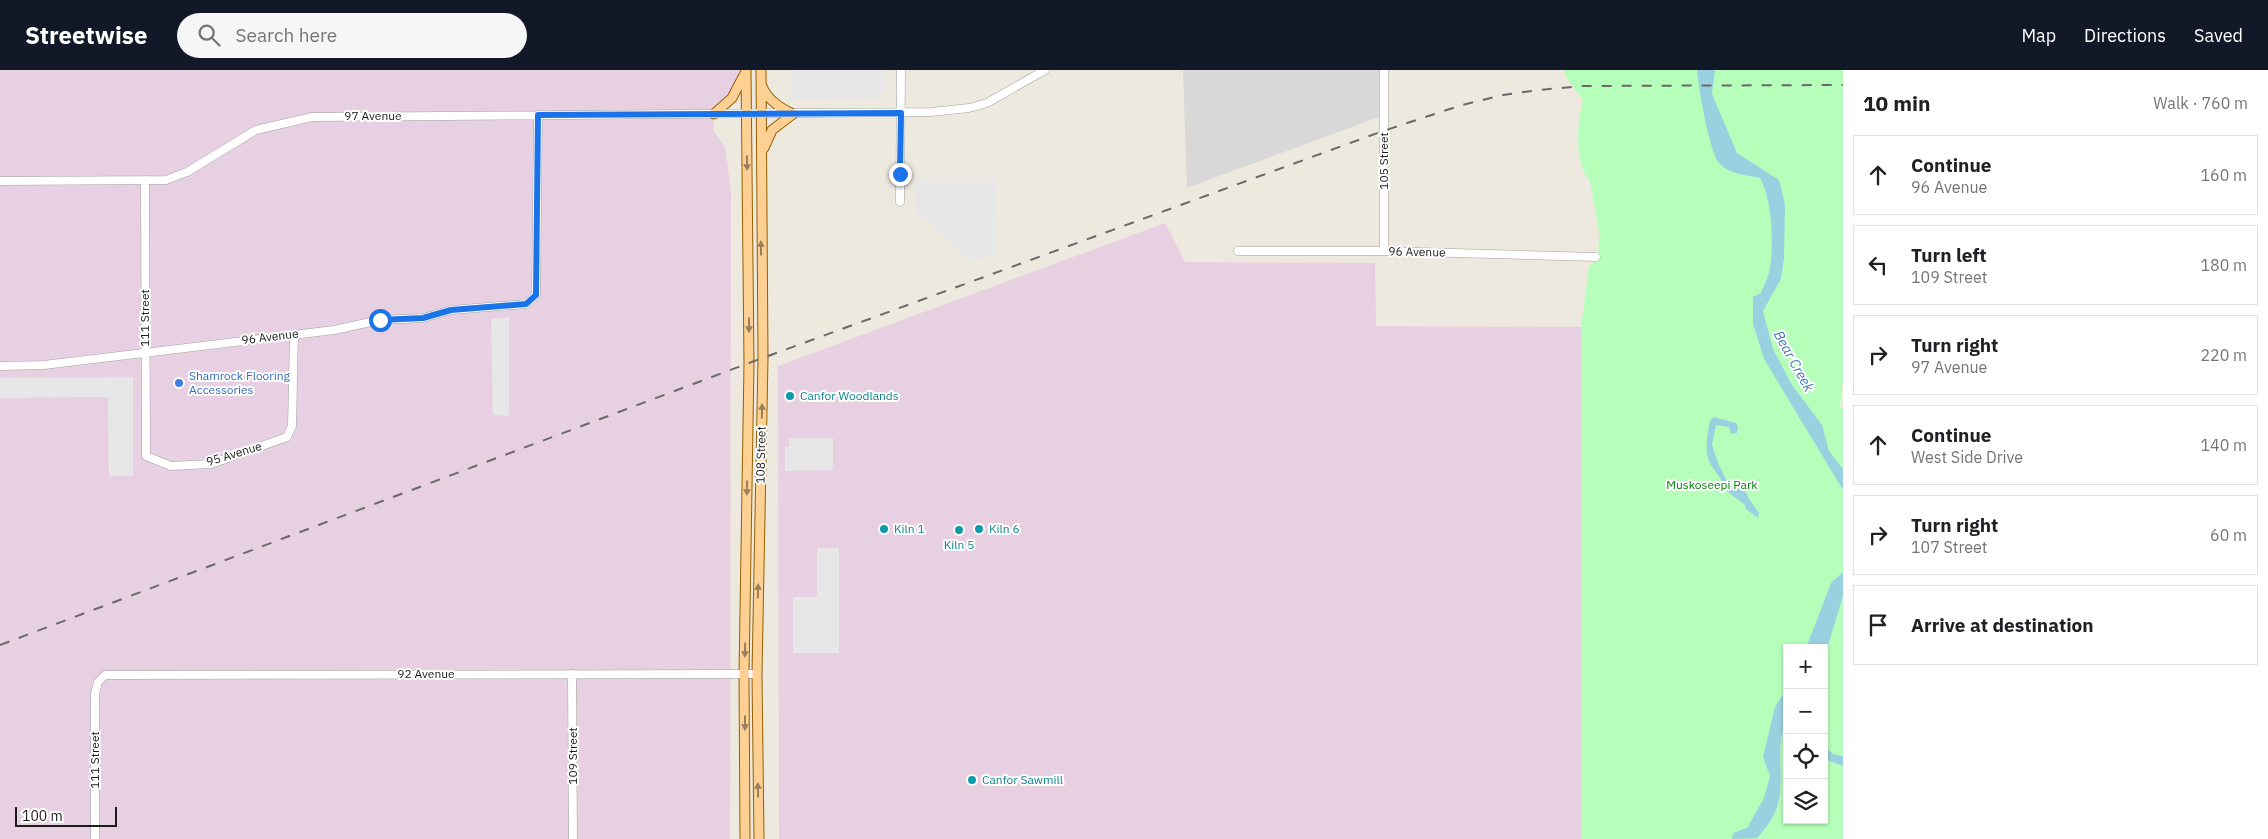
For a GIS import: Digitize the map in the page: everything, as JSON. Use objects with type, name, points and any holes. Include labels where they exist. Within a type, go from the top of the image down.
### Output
[{"type":"main road","name":"108 Street","points":[[745,839],[744,674],[749,363],[746,70]]},
{"type":"main road","points":[[714,114],[732,98],[746,70]]},
{"type":"main road","name":"108 Street","points":[[759,839],[757,674],[763,358],[761,70]]},
{"type":"main road","points":[[761,81],[766,94],[778,106],[793,114],[772,130],[765,143],[761,163]]},
{"type":"street","points":[[900,202],[901,70]]},
{"type":"street","name":"97 Avenue","points":[[0,181],[166,180],[187,172],[256,130],[312,117],[901,113],[969,108],[987,103],[1045,70]]},
{"type":"street","name":"105 Street","points":[[1384,70],[1384,251]]},
{"type":"street","name":"96 Avenue","points":[[0,366],[44,365],[146,354],[334,330],[380,320],[423,318],[451,310],[526,304],[536,295],[538,115]]},
{"type":"street","name":"111 Street","points":[[145,180],[146,456]]},
{"type":"street","name":"96 Avenue","points":[[1238,251],[1384,251],[1596,257]]},
{"type":"street","name":"95 Avenue","points":[[146,456],[171,466],[211,464],[287,437],[292,426],[294,334]]},
{"type":"street","name":"92 Avenue","points":[[98,682],[105,675],[111,674],[757,674]]},
{"type":"street","name":"109 Street","points":[[572,674],[573,839]]},
{"type":"street","name":"111 Street","points":[[94,839],[95,694],[98,682]]},
{"type":"shaded area","points":[[0,70],[746,70],[738,90],[714,115],[714,132],[725,146],[731,191],[730,839],[0,839]]},
{"type":"shaded area","points":[[791,70],[886,70],[886,92],[880,92],[880,99],[791,99]]},
{"type":"shaded area","points":[[1183,70],[1379,70],[1379,117],[1187,188]]},
{"type":"shaded area","points":[[916,178],[997,178],[998,255],[971,263],[916,212]]},
{"type":"shaded area","points":[[1165,223],[1185,262],[1375,263],[1376,326],[1581,327],[1581,839],[779,839],[778,366]]},
{"type":"shaded area","points":[[509,317],[509,416],[493,415],[491,319]]},
{"type":"shaded area","points":[[133,377],[133,476],[109,476],[108,397],[0,398],[0,378]]},
{"type":"shaded area","points":[[789,438],[833,438],[833,470],[785,471],[785,447],[789,447]]},
{"type":"shaded area","points":[[817,548],[839,548],[839,653],[793,653],[793,597],[817,597]]},
{"type":"green space","name":"Muskoseepi Park","points":[[1565,70],[1843,70],[1843,381],[1840,407],[1843,407],[1843,839],[1581,839],[1581,327],[1589,266],[1598,259],[1599,232],[1590,181],[1581,164],[1579,154],[1578,131],[1583,100],[1565,76]]},
{"type":"water","name":"Bear Creek","points":[[1697,70],[1715,70],[1712,94],[1737,153],[1779,180],[1785,204],[1784,258],[1781,279],[1763,311],[1773,349],[1792,385],[1822,425],[1829,451],[1843,469],[1843,490],[1764,359],[1753,324],[1753,297],[1761,293],[1770,267],[1772,234],[1767,197],[1760,178],[1729,170],[1720,164],[1716,158],[1705,120]]},
{"type":"water","points":[[1714,417],[1736,423],[1738,427],[1737,433],[1731,434],[1729,427],[1716,425],[1712,445],[1728,483],[1746,492],[1759,513],[1758,518],[1746,509],[1744,504],[1724,489],[1722,481],[1709,461],[1707,435],[1710,420]]},
{"type":"water","points":[[1843,572],[1843,596],[1828,646],[1828,644],[1808,644],[1831,583]]},
{"type":"water","points":[[1783,694],[1780,790],[1775,814],[1757,838],[1732,839],[1733,833],[1747,828],[1764,798],[1770,776],[1763,757],[1775,707]]},
{"type":"water","points":[[1828,750],[1833,754],[1843,756],[1843,766],[1828,760]]},
{"type":"railway","points":[[0,645],[749,363],[1383,131],[1462,105],[1503,95],[1582,86],[1843,85]]},
{"type":"place","name":"Shamrock Flooring Accessories","points":[[179,383]]},
{"type":"place","name":"Canfor Woodlands","points":[[790,396]]},
{"type":"place","name":"Kiln 1","points":[[884,529]]},
{"type":"place","name":"Kiln 6","points":[[979,529]]},
{"type":"place","name":"Kiln 5","points":[[959,530]]},
{"type":"place","name":"Canfor Sawmill","points":[[972,780]]},
{"type":"route","points":[[380,320],[423,318],[451,310],[526,304],[536,295],[538,115],[901,113],[900,174]]}]
